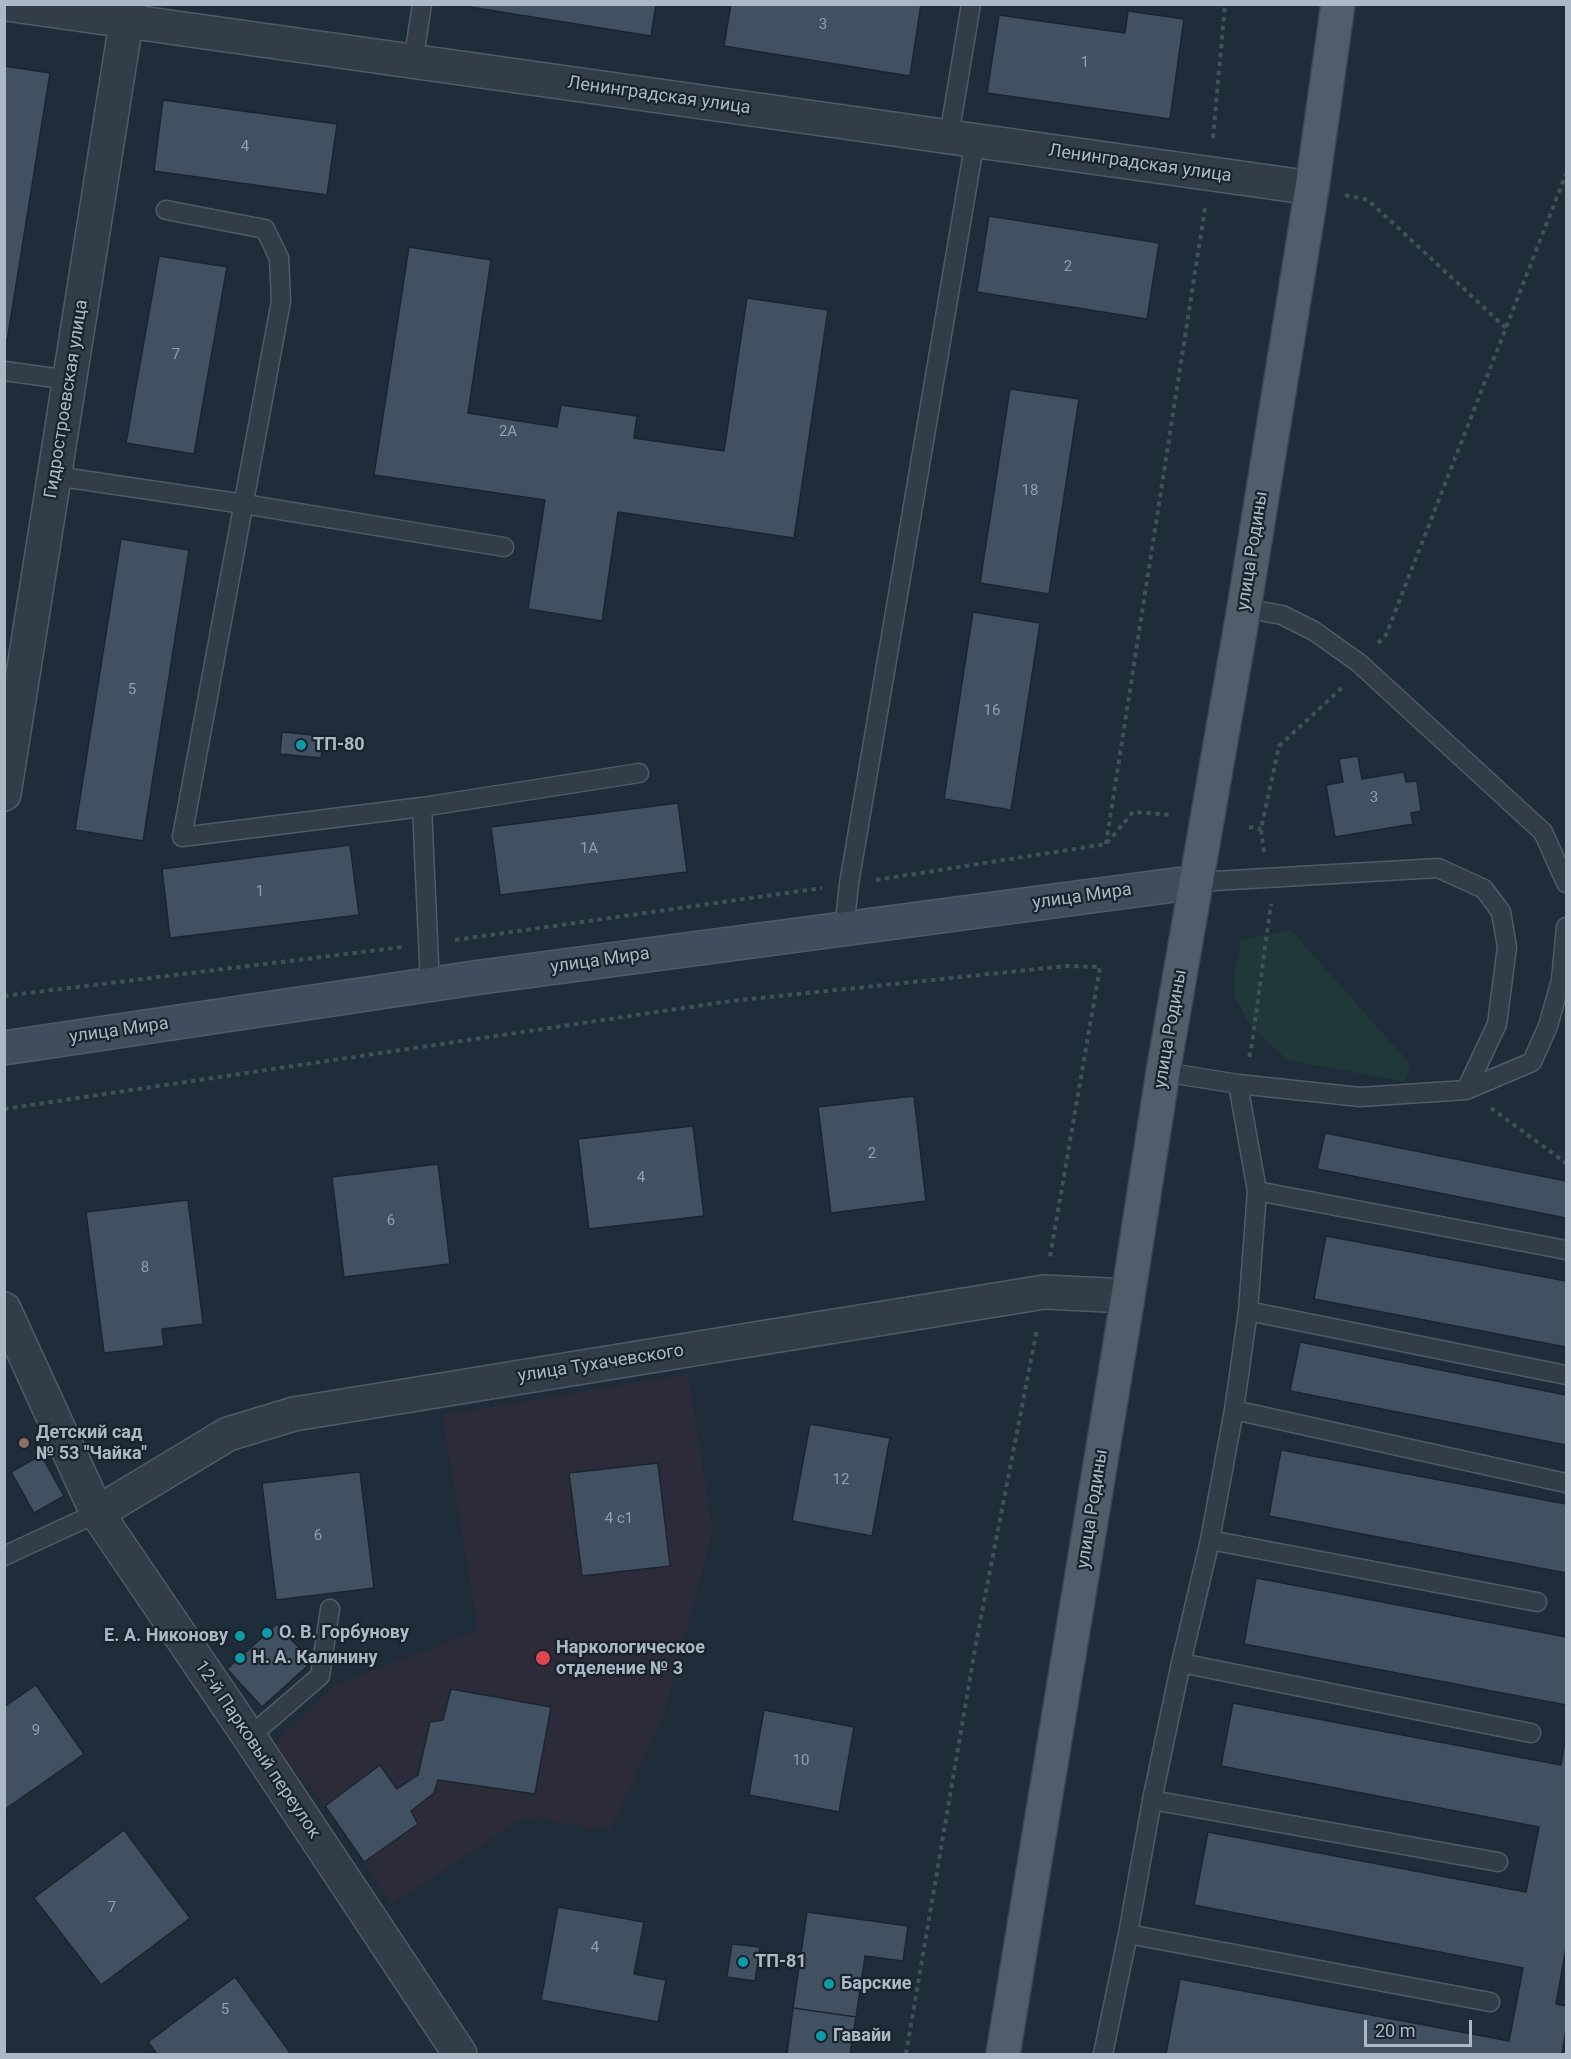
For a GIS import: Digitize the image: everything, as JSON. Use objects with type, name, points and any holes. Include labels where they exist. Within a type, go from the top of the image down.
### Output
[{"type":"main road","name":"улица Родины","points":[[1003,2055],[1163,1072],[1244,608],[1312,188],[1338,4]]},
{"type":"main road","name":"улица Мира","points":[[4,1048],[430,985],[1197,882]]},
{"type":"street","name":"Ленинградская улица","points":[[6,4],[128,13],[413,63],[1312,188]]},
{"type":"street","name":"Гидростроевская улица","points":[[4,794],[128,13]]},
{"type":"street","name":"улица Тухачевского","points":[[97,1513],[228,1434],[294,1414],[1044,1292],[1128,1296]]},
{"type":"street","name":"12-й Парковый переулок","points":[[4,1309],[97,1513],[250,1738],[460,2055]]},
{"type":"lane","points":[[413,63],[422,4]]},
{"type":"lane","points":[[844,929],[962,138],[971,4]]},
{"type":"lane","points":[[166,210],[265,229],[279,258],[281,301],[183,837],[422,807],[639,773]]},
{"type":"lane","points":[[4,371],[70,380]]},
{"type":"lane","points":[[55,476],[504,546]]},
{"type":"lane","points":[[1244,608],[1282,615],[1314,631],[1359,663],[1543,832],[1566,883]]},
{"type":"lane","points":[[422,807],[430,985]]},
{"type":"lane","points":[[1197,882],[1438,868],[1485,889],[1501,912],[1507,947],[1497,1024],[1466,1090]]},
{"type":"lane","points":[[1163,1072],[1238,1084],[1360,1097],[1466,1090],[1532,1062],[1548,1026],[1562,980],[1566,927]]},
{"type":"lane","points":[[1103,2055],[1180,1663],[1210,1540],[1234,1410],[1248,1311],[1257,1191],[1238,1084]]},
{"type":"lane","points":[[1257,1191],[1566,1250]]},
{"type":"lane","points":[[1248,1311],[1566,1375]]},
{"type":"lane","points":[[1234,1410],[1566,1482]]},
{"type":"lane","points":[[4,1556],[97,1513]]},
{"type":"lane","points":[[1210,1540],[1537,1602]]},
{"type":"lane","points":[[250,1738],[320,1676],[330,1609]]},
{"type":"lane","points":[[1180,1663],[1531,1734]]},
{"type":"lane","points":[[1152,1800],[1498,1862]]},
{"type":"lane","points":[[1128,1934],[1490,2002]]},
{"type":"path","points":[[1106,844],[1210,174],[1225,4]]},
{"type":"path","points":[[1359,663],[1386,635],[1566,174]]},
{"type":"path","points":[[1312,188],[1368,200],[1506,328]]},
{"type":"path","points":[[4,996],[428,944],[849,884],[1106,844],[1133,812],[1175,816]]},
{"type":"path","points":[[1249,827],[1261,829]]},
{"type":"path","points":[[4,1109],[731,1001],[1067,966],[1100,967],[1044,1292],[976,1643],[906,2055]]},
{"type":"path","points":[[1466,1090],[1566,1163]]},
{"type":"shaded area","name":"Наркологическое отделение № 3","points":[[688,1374],[713,1531],[664,1716],[610,1830],[525,1817],[392,1904],[325,1806],[274,1744],[335,1685],[478,1630],[442,1415]]},
{"type":"green space","points":[[1291,930],[1411,1065],[1405,1082],[1288,1060],[1272,1047],[1247,1020],[1235,997],[1234,976],[1241,940]]},
{"type":"building","points":[[464,4],[656,4],[651,36],[464,6]]},
{"type":"building","points":[[731,4],[921,4],[910,76],[724,46]]},
{"type":"building","points":[[1128,11],[1184,19],[1170,119],[987,93],[999,15],[1125,33]]},
{"type":"building","points":[[4,66],[50,73],[7,341],[4,341]]},
{"type":"building","points":[[163,100],[337,124],[327,195],[154,171]]},
{"type":"building","points":[[989,216],[1159,243],[1147,319],[977,292]]},
{"type":"building","points":[[409,247],[491,260],[468,413],[557,427],[561,405],[637,416],[634,438],[724,451],[747,298],[828,310],[794,538],[618,512],[602,621],[528,609],[545,500],[374,475]]},
{"type":"building","points":[[159,256],[227,267],[194,454],[126,443]]},
{"type":"building","points":[[1010,389],[1079,399],[1049,594],[980,583]]},
{"type":"building","points":[[121,539],[189,550],[143,841],[75,830]]},
{"type":"building","points":[[973,612],[1040,623],[1011,810],[944,799]]},
{"type":"building","name":"ТП-80","points":[[282,732],[323,736],[321,758],[280,754]]},
{"type":"building","points":[[1358,756],[1362,779],[1404,772],[1406,782],[1417,781],[1421,811],[1411,813],[1413,824],[1335,837],[1326,785],[1343,782],[1339,759]]},
{"type":"building","points":[[678,803],[687,872],[500,895],[491,827]]},
{"type":"building","points":[[350,845],[359,915],[170,938],[162,869]]},
{"type":"building","points":[[914,1096],[926,1201],[831,1213],[818,1107]]},
{"type":"building","points":[[693,1126],[704,1216],[589,1229],[578,1139]]},
{"type":"building","points":[[1325,1133],[1566,1181],[1566,1218],[1317,1169]]},
{"type":"building","points":[[438,1164],[450,1264],[344,1277],[332,1177]]},
{"type":"building","points":[[188,1200],[203,1324],[162,1329],[164,1346],[104,1353],[86,1212]]},
{"type":"building","points":[[1326,1236],[1566,1281],[1566,1347],[1314,1299]]},
{"type":"building","points":[[1300,1342],[1566,1395],[1566,1445],[1290,1391]]},
{"type":"building","points":[[810,1424],[890,1438],[872,1536],[792,1521]]},
{"type":"building","points":[[1281,1450],[1566,1504],[1566,1573],[1269,1516]]},
{"type":"building","points":[[41,1455],[64,1496],[34,1513],[11,1472]]},
{"type":"building","points":[[658,1463],[670,1566],[582,1576],[569,1473]]},
{"type":"building","points":[[360,1472],[374,1588],[276,1600],[262,1483]]},
{"type":"building","points":[[1256,1578],[1566,1637],[1566,1705],[1244,1644]]},
{"type":"building","points":[[277,1624],[312,1662],[262,1707],[227,1669]]},
{"type":"building","points":[[36,1685],[84,1754],[4,1810],[4,1707]]},
{"type":"building","points":[[451,1689],[551,1707],[535,1794],[438,1780],[434,1793],[411,1811],[418,1824],[364,1862],[325,1806],[380,1765],[397,1789],[418,1775],[430,1722],[443,1720]]},
{"type":"building","points":[[1233,1703],[1561,1765],[1566,1734],[1566,1948],[1556,2004],[1566,2006],[1566,2029],[1562,2054],[1166,2054],[1180,1979],[1509,2041],[1523,1968],[1194,1905],[1208,1832],[1526,1892],[1539,1827],[1221,1766]]},
{"type":"building","points":[[764,1710],[854,1727],[839,1812],[749,1795]]},
{"type":"building","points":[[124,1830],[190,1918],[101,1985],[34,1898]]},
{"type":"building","points":[[558,1907],[644,1922],[634,1974],[666,1980],[658,2022],[541,2000]]},
{"type":"building","name":"Барские","points":[[807,1912],[908,1926],[903,1961],[865,1956],[856,2017],[793,2008]]},
{"type":"building","name":"ТП-81","points":[[732,1944],[760,1947],[755,1981],[727,1977]]},
{"type":"building","points":[[235,1977],[291,2054],[157,2054],[148,2042]]},
{"type":"building","name":"Гавайи","points":[[793,2008],[856,2017],[850,2054],[787,2054]]},
{"type":"place","name":"ТП-80","points":[[301,745]]},
{"type":"place","name":"Детский сад № 53 \"Чайка\"","points":[[24,1443]]},
{"type":"place","name":"О. В. Горбунову","points":[[267,1633]]},
{"type":"place","name":"Е. А. Никонову","points":[[240,1636]]},
{"type":"place","name":"Н. А. Калинину","points":[[240,1658]]},
{"type":"place","name":"Наркологическое отделение № 3","points":[[543,1658]]},
{"type":"place","name":"ТП-81","points":[[743,1962]]},
{"type":"place","name":"Барские","points":[[829,1984]]},
{"type":"place","name":"Гавайи","points":[[821,2036]]}]
